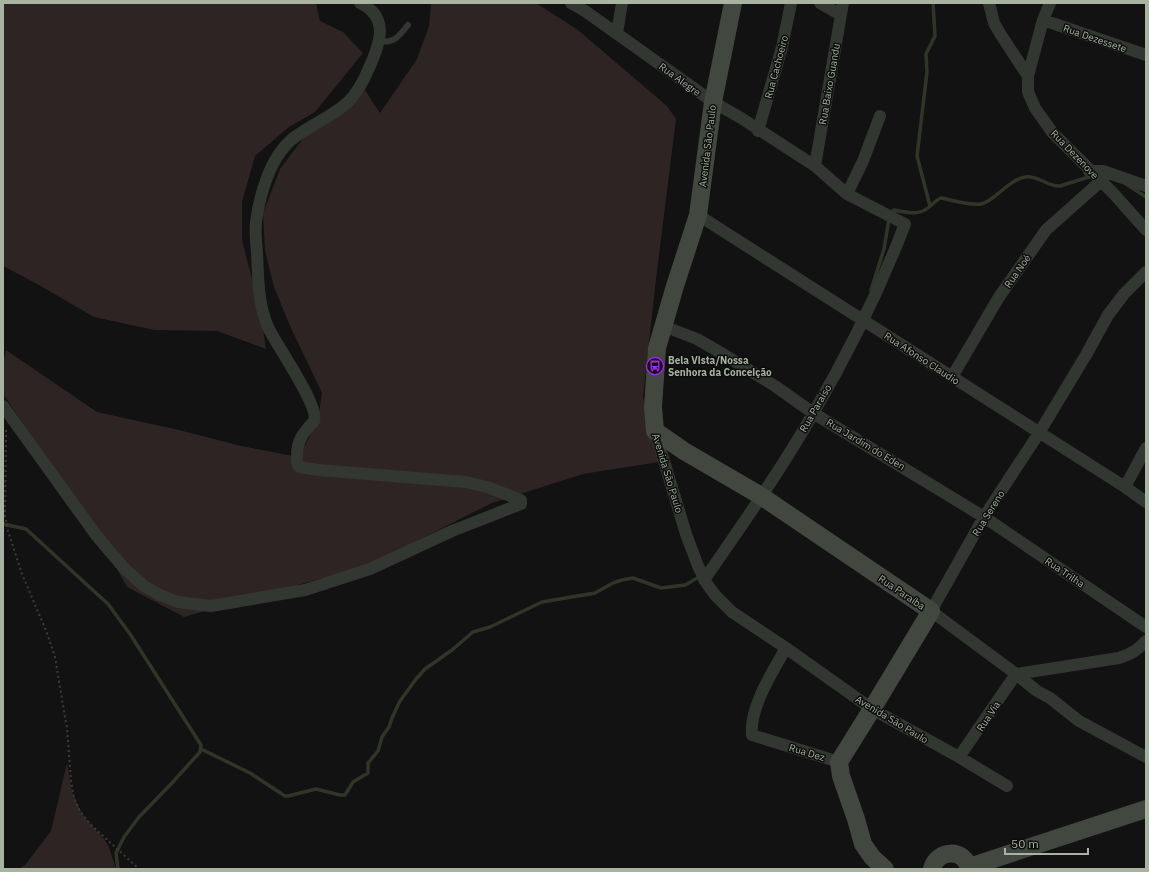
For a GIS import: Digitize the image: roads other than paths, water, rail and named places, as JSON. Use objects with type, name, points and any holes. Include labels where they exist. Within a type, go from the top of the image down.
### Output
[{"type":"street","points":[[3,406],[96,535],[124,568],[144,586],[160,595],[178,602],[211,606],[305,590],[370,569],[452,531],[520,505],[522,502],[521,500],[487,487],[466,482],[318,470],[299,467],[297,464],[297,446],[299,440],[315,418],[303,387],[268,327],[262,306],[256,236],[259,201],[268,176],[279,153],[291,140],[347,103],[358,90],[365,78],[380,42],[380,26],[378,19],[370,9],[360,3]]},
{"type":"street","name":"Rua Alegre","points":[[571,3],[617,33],[713,102],[741,118],[758,131],[815,166],[847,194],[905,224]]},
{"type":"street","points":[[617,33],[622,3]]},
{"type":"street","name":"Avenida São Paulo","points":[[733,3],[713,102],[698,215],[663,326],[657,348],[654,376],[653,407],[655,432],[686,534],[704,580],[715,595],[732,612],[872,709],[959,757],[1007,786]]},
{"type":"street","name":"Rua Cachoeiro","points":[[758,131],[782,46],[791,3]]},
{"type":"street","points":[[820,3],[841,15]]},
{"type":"street","name":"Rua Baixo Guandu","points":[[815,166],[843,3]]},
{"type":"street","points":[[989,3],[994,23],[1028,76]]},
{"type":"street","name":"Rua Dezenove","points":[[1050,3],[1043,20],[1028,76],[1028,92],[1035,108],[1052,132],[1089,171],[1101,181],[1146,230]]},
{"type":"street","name":"Rua Dezessete","points":[[1043,20],[1146,55]]},
{"type":"street","points":[[847,194],[868,149],[880,116]]},
{"type":"street","points":[[1089,171],[1103,171],[1146,186]]},
{"type":"street","name":"Rua Noé","points":[[952,377],[999,297],[1046,230],[1101,181]]},
{"type":"street","name":"Rua Afonso Claudio","points":[[698,215],[1125,487],[1146,502]]},
{"type":"street","name":"Rua Paraíso","points":[[704,580],[761,496],[814,413],[863,321],[893,257],[905,224]]},
{"type":"street","name":"Rua Sereno","points":[[839,762],[931,611],[984,517],[1039,433],[1108,315],[1124,294],[1146,272]]},
{"type":"street","name":"Rua Jardim do Eden","points":[[663,326],[697,340],[723,354],[775,386],[814,413],[984,517]]},
{"type":"street","name":"Rua Paraíba","points":[[655,432],[684,451],[761,496],[931,611],[1079,721],[1146,757]]},
{"type":"street","points":[[1125,487],[1146,448]]},
{"type":"street","name":"Rua Trilha","points":[[984,517],[1146,627]]},
{"type":"street","points":[[1016,674],[1119,658],[1131,654],[1141,647],[1146,641]]},
{"type":"street","name":"Rua Dez","points":[[786,648],[761,694],[754,717],[752,735],[839,762]]},
{"type":"street","name":"Rua Via","points":[[959,757],[1016,674]]},
{"type":"street","points":[[839,762],[841,776],[863,844],[872,857],[885,869]]},
{"type":"street","points":[[932,869],[938,858],[948,853],[959,855],[967,862],[969,868],[1146,809]]},
{"type":"lane","points":[[380,42],[390,42],[395,40],[408,25]]},
{"type":"waterway","points":[[930,206],[917,156],[927,72],[926,54],[935,36],[933,3]]},
{"type":"waterway","points":[[891,213],[894,210],[912,213],[920,212],[941,198],[966,204],[981,204],[991,199],[1013,182],[1025,177],[1034,178],[1051,185],[1060,186],[1092,176]]},
{"type":"waterway","points":[[1126,184],[1146,197]]},
{"type":"waterway","points":[[871,290],[884,249],[889,219]]},
{"type":"waterway","points":[[3,524],[26,529],[108,604],[130,634],[201,745],[200,752],[139,817],[124,837],[116,853],[118,869]]},
{"type":"waterway","points":[[201,749],[250,773],[285,796],[316,789],[345,795],[353,782],[368,773],[368,763],[378,751],[382,737],[389,727],[400,701],[416,679],[425,669],[452,650],[473,632],[490,627],[542,602],[595,593],[613,583],[622,580],[633,578],[661,588],[685,585],[701,576]]},
{"type":"place","name":"Bela Vista/Nossa Senhora da Conceição","points":[[655,366]]}]
